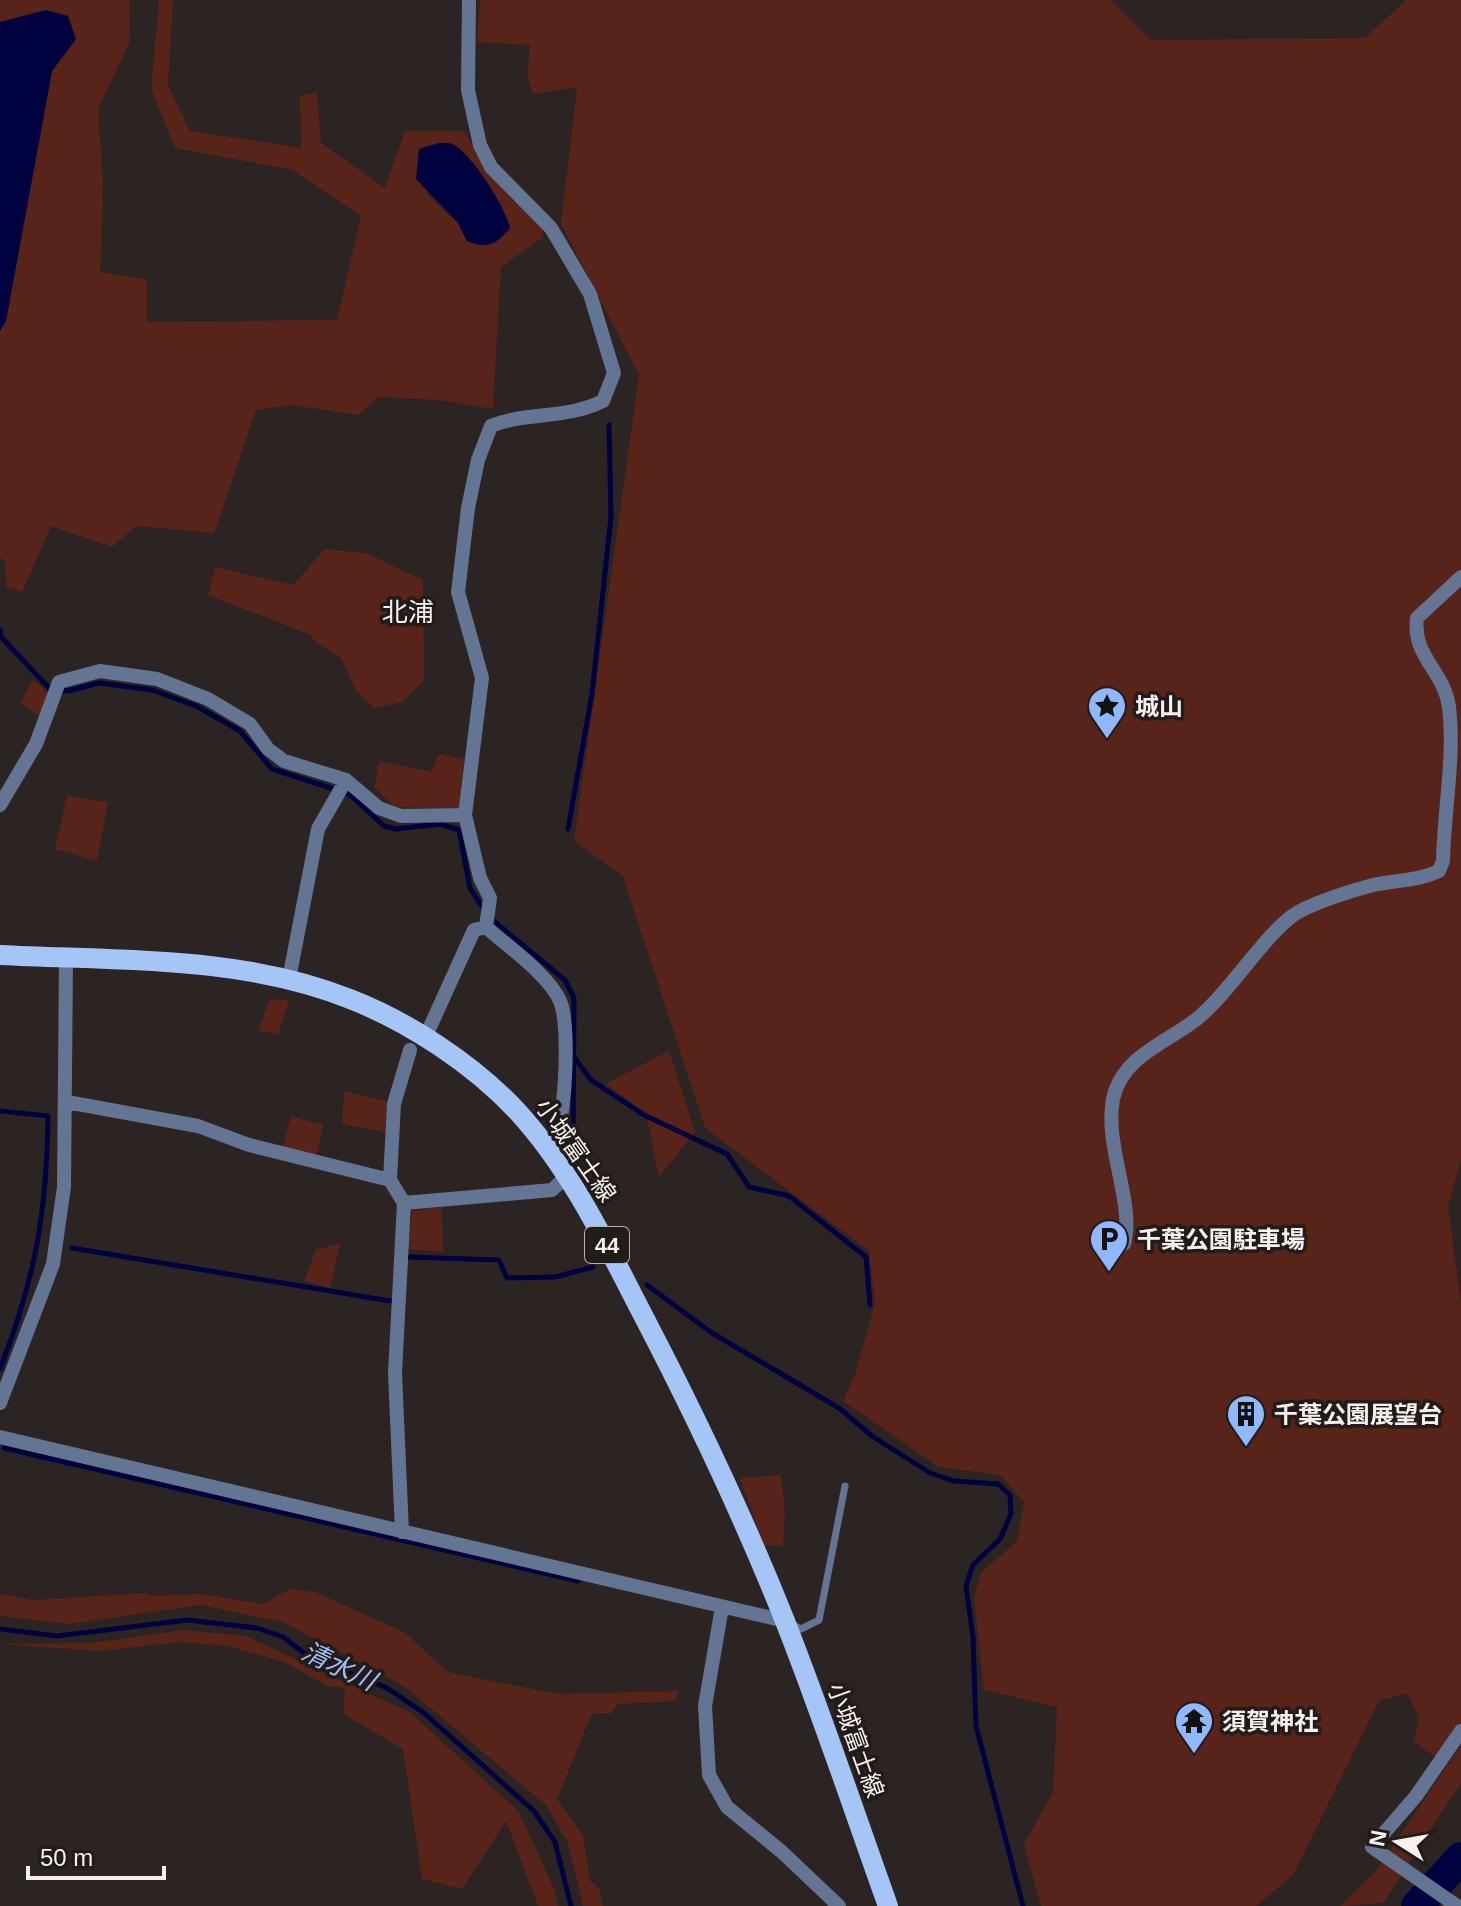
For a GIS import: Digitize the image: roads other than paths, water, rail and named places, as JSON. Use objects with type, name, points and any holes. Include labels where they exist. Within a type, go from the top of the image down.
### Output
[{"type":"main road","name":"小城富士線","points":[[0,955],[190,963],[289,979],[351,999],[418,1044],[472,1071],[515,1109],[568,1175],[674,1375],[732,1495],[785,1621],[888,1906]]},
{"type":"street","points":[[469,0],[468,90],[480,145],[491,167],[551,228],[590,294],[614,373],[603,401],[577,413],[505,420],[491,426],[478,460],[461,547],[458,592],[482,678],[465,815],[480,878],[490,898],[486,927]]},
{"type":"street","points":[[1124,1244],[1124,1215],[1111,1136],[1118,1079],[1129,1065],[1199,1017],[1243,974],[1274,932],[1301,910],[1373,885],[1439,871],[1443,861],[1449,705],[1439,676],[1418,648],[1415,635],[1417,618],[1461,577]]},
{"type":"street","points":[[0,805],[36,744],[59,682],[100,671],[157,679],[208,699],[250,724],[268,749],[284,761],[346,780],[379,808],[401,816],[465,815]]},
{"type":"street","points":[[289,979],[318,829],[346,780]]},
{"type":"street","points":[[402,1532],[395,1373],[404,1203],[390,1180],[394,1104],[418,1044],[474,930],[486,927]]},
{"type":"street","points":[[486,927],[530,966],[559,999],[565,1018],[563,1115],[559,1140],[552,1153]]},
{"type":"street","points":[[0,1403],[53,1264],[64,1187],[66,959]]},
{"type":"street","points":[[67,1102],[198,1126],[249,1145],[390,1180]]},
{"type":"street","points":[[404,1203],[552,1190],[568,1175]]},
{"type":"street","points":[[0,1437],[785,1621]]},
{"type":"street","points":[[722,1607],[705,1706],[709,1775],[727,1807],[782,1852],[839,1906]]},
{"type":"street","points":[[1456,1905],[1372,1847],[1416,1796],[1461,1731]]},
{"type":"lane","points":[[785,1621],[801,1629],[819,1620],[845,1486]]},
{"type":"waterway","points":[[568,829],[592,694],[611,517],[609,425]]},
{"type":"waterway","points":[[0,630],[1,637],[49,688],[68,691],[99,683],[152,690],[196,706],[240,731],[272,769],[349,794],[384,826],[396,829],[440,824],[459,830],[470,888],[484,910]]},
{"type":"waterway","points":[[490,918],[565,980],[574,998],[573,1152]]},
{"type":"waterway","points":[[574,1057],[591,1080],[644,1115],[727,1154],[749,1187],[789,1196],[866,1257],[870,1305]]},
{"type":"waterway","points":[[0,1111],[48,1116],[45,1183],[37,1245],[22,1305],[0,1369]]},
{"type":"waterway","points":[[72,1248],[390,1301]]},
{"type":"waterway","points":[[409,1257],[499,1260],[507,1278],[555,1277],[593,1267]]},
{"type":"waterway","points":[[647,1285],[712,1333],[839,1408],[872,1436],[930,1473],[954,1481],[998,1484],[1010,1495],[1011,1514],[1000,1539],[973,1565],[966,1586],[973,1637],[976,1726],[1023,1906]]},
{"type":"waterway","points":[[4,1448],[578,1581]]},
{"type":"waterway","name":"清水川","points":[[0,1629],[57,1636],[187,1620],[257,1628],[283,1637],[308,1656],[387,1688],[424,1713],[534,1811],[555,1842],[571,1906]]},
{"type":"waterway","points":[[1417,1906],[1461,1858]]},
{"type":"place","name":"城山","points":[[1107,740]]},
{"type":"place","name":"千葉公園駐車場","points":[[1109,1273]]},
{"type":"place","name":"千葉公園展望台","points":[[1246,1448]]},
{"type":"place","name":"須賀神社","points":[[1194,1755]]},
{"type":"district","name":"北浦","points":[[408,612]]}]
